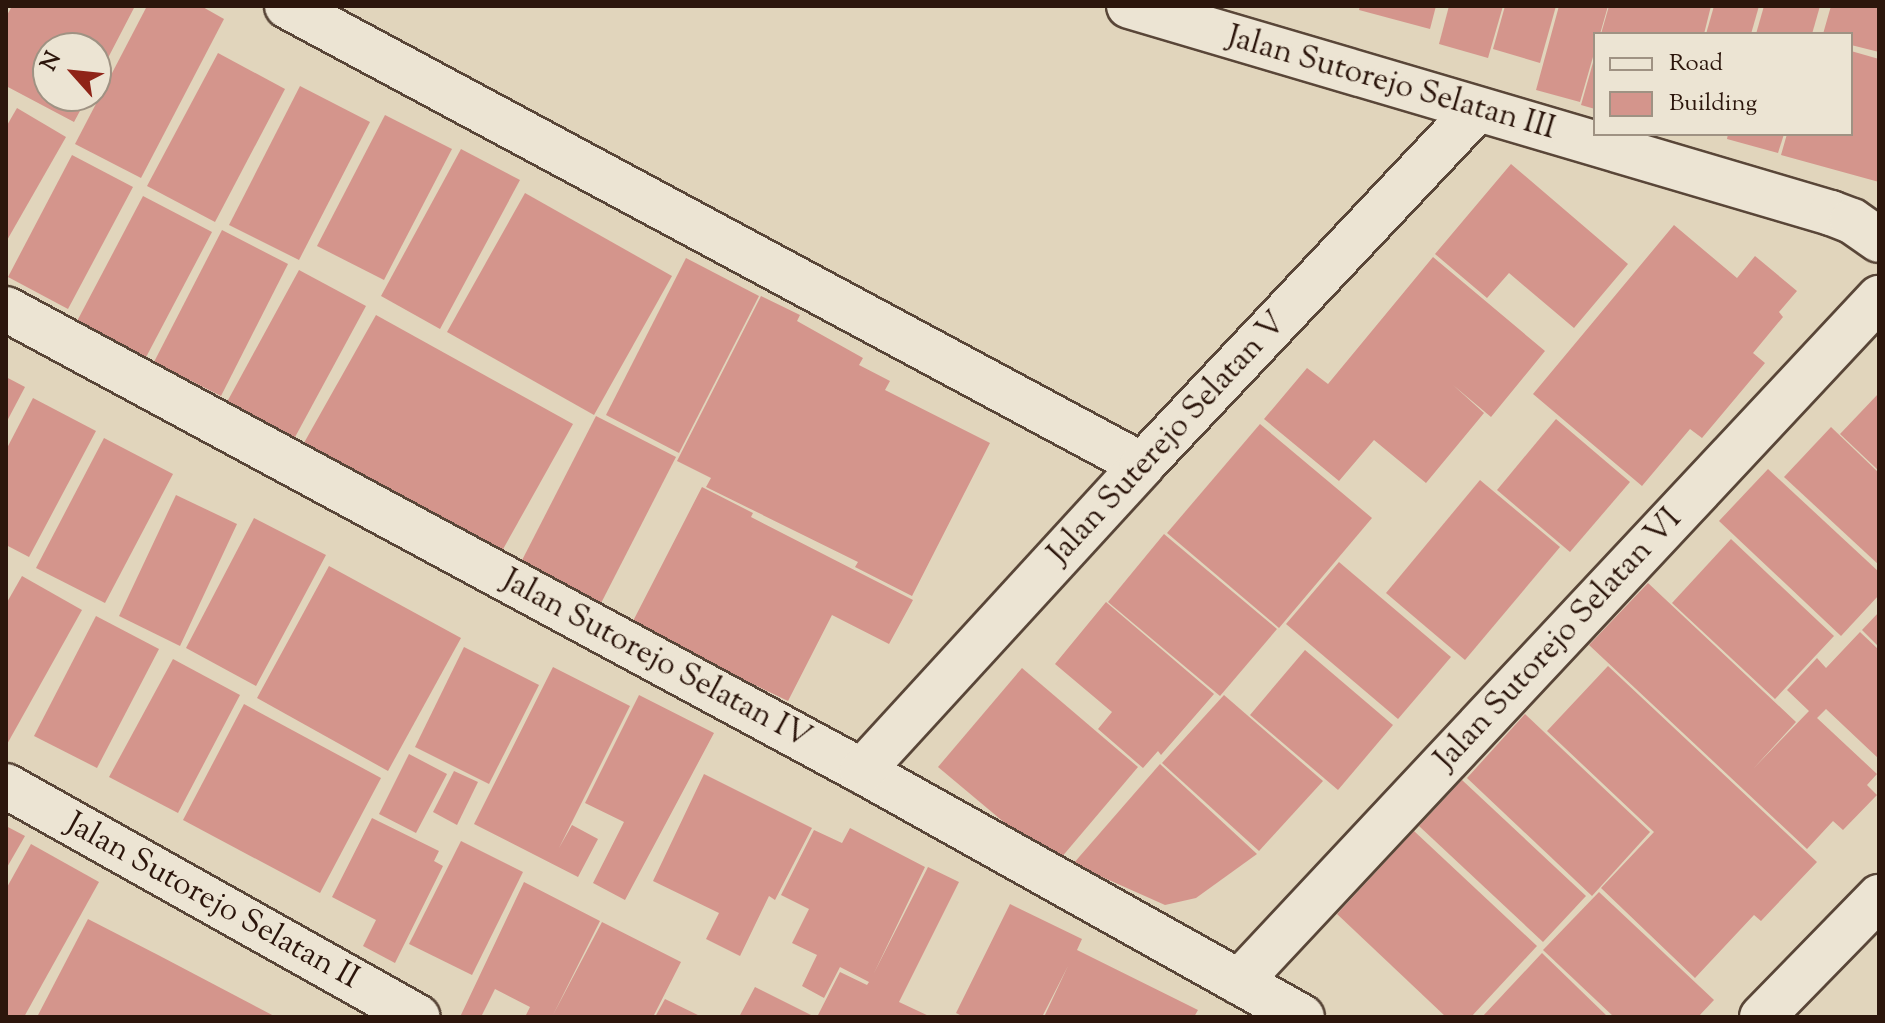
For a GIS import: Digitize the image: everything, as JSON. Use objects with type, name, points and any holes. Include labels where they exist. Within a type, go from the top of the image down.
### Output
[{"type":"street","points":[[287,6],[1142,465]]},
{"type":"street","name":"Jalan Sutorejo Selatan III","points":[[1129,6],[1831,213],[1852,221],[1879,240]]},
{"type":"street","name":"Jalan Suterejo Selatan V","points":[[862,771],[1142,465],[1477,110]]},
{"type":"street","name":"Jalan Sutorejo Selatan VI","points":[[1239,982],[1879,298]]},
{"type":"street","name":"Jalan Sutorejo Selatan IV","points":[[6,309],[862,771],[1302,1017]]},
{"type":"street","name":"Jalan Sutorejo Selatan II","points":[[6,786],[418,1017]]},
{"type":"street","points":[[1762,1017],[1879,897]]},
{"type":"building","points":[[12,6],[135,6],[112,50],[112,32],[32,32],[32,100],[6,86],[6,17]]},
{"type":"building","points":[[147,6],[201,6],[224,19],[141,178],[75,144],[92,112],[112,112],[112,73]]},
{"type":"building","points":[[1360,6],[1436,6],[1430,29],[1359,10]]},
{"type":"building","points":[[1449,6],[1503,6],[1488,58],[1439,44]]},
{"type":"building","points":[[1505,6],[1556,6],[1540,63],[1493,49]]},
{"type":"building","points":[[1559,6],[1608,6],[1601,32],[1593,32],[1593,57],[1580,102],[1536,90]]},
{"type":"building","points":[[1609,6],[1711,6],[1704,32],[1602,32]]},
{"type":"building","points":[[1714,6],[1759,6],[1752,32],[1707,32]]},
{"type":"building","points":[[1764,6],[1820,6],[1813,32],[1757,32]]},
{"type":"building","points":[[1831,6],[1879,6],[1879,52],[1853,46],[1853,32],[1824,32]]},
{"type":"building","points":[[1853,52],[1879,59],[1879,182],[1781,155],[1786,136],[1853,136]]},
{"type":"building","points":[[218,53],[285,89],[215,222],[147,186]]},
{"type":"building","points":[[1593,63],[1593,108],[1581,105]]},
{"type":"building","points":[[300,86],[370,122],[299,260],[229,225]]},
{"type":"building","points":[[17,108],[66,137],[6,242],[6,127]]},
{"type":"building","points":[[55,112],[79,112],[74,122]]},
{"type":"building","points":[[385,115],[452,149],[384,280],[317,246]]},
{"type":"building","points":[[1728,136],[1783,136],[1778,153],[1727,139]]},
{"type":"building","points":[[461,149],[520,180],[440,329],[381,296]]},
{"type":"building","points":[[72,155],[133,187],[68,309],[8,277]]},
{"type":"building","points":[[1511,164],[1628,264],[1574,328],[1509,273],[1487,298],[1435,254]]},
{"type":"building","points":[[525,193],[672,276],[594,415],[447,332]]},
{"type":"building","points":[[143,196],[212,232],[144,361],[75,325]]},
{"type":"building","points":[[1674,225],[1737,278],[1755,256],[1797,291],[1779,312],[1783,317],[1753,353],[1765,363],[1702,438],[1690,429],[1642,486],[1533,394]]},
{"type":"building","points":[[222,230],[288,264],[221,396],[154,362]]},
{"type":"building","points":[[1433,257],[1545,351],[1491,417],[1453,385],[1484,413],[1426,483],[1374,440],[1339,481],[1264,419],[1307,368],[1328,384]]},
{"type":"building","points":[[686,258],[759,296],[679,453],[606,415]]},
{"type":"building","points":[[299,270],[366,306],[294,439],[227,402]]},
{"type":"building","points":[[761,296],[800,315],[797,321],[863,358],[859,365],[890,381],[885,390],[990,443],[912,596],[855,567],[858,562],[706,487],[711,478],[677,461]]},
{"type":"building","points":[[376,315],[573,424],[497,560],[300,450]]},
{"type":"building","points":[[6,377],[25,387],[6,423]]},
{"type":"building","points":[[1879,393],[1879,471],[1840,434]]},
{"type":"building","points":[[33,398],[96,431],[29,557],[6,545],[6,450]]},
{"type":"building","points":[[596,416],[676,457],[597,611],[517,570]]},
{"type":"building","points":[[1556,419],[1630,482],[1570,552],[1497,490]]},
{"type":"building","points":[[1260,424],[1372,518],[1279,628],[1167,533]]},
{"type":"building","points":[[1831,427],[1879,473],[1879,565],[1784,477]]},
{"type":"building","points":[[104,438],[173,474],[105,603],[36,568]]},
{"type":"building","points":[[1768,469],[1879,572],[1879,595],[1841,636],[1719,521]]},
{"type":"building","points":[[1480,480],[1560,547],[1465,660],[1386,593]]},
{"type":"building","points":[[702,487],[753,513],[751,517],[913,600],[889,644],[832,615],[788,701],[631,625]]},
{"type":"building","points":[[176,495],[237,524],[180,646],[119,616]]},
{"type":"building","points":[[254,518],[326,555],[256,686],[186,648]]},
{"type":"building","points":[[1164,534],[1277,629],[1220,696],[1108,602]]},
{"type":"building","points":[[1731,539],[1834,636],[1775,699],[1672,603]]},
{"type":"building","points":[[1339,562],[1451,657],[1398,719],[1286,624]]},
{"type":"building","points":[[329,566],[461,638],[388,771],[257,698]]},
{"type":"building","points":[[22,576],[82,610],[6,746],[6,604]]},
{"type":"building","points":[[1648,583],[1796,722],[1753,769],[1809,711],[1787,690],[1817,658],[1826,668],[1860,632],[1879,650],[1879,759],[1826,709],[1817,718],[1877,774],[1867,785],[1877,795],[1843,830],[1833,821],[1807,849],[1589,645]]},
{"type":"building","points":[[1106,602],[1214,694],[1161,755],[1158,751],[1143,768],[1098,729],[1112,712],[1055,664]]},
{"type":"building","points":[[1879,612],[1879,647],[1862,630]]},
{"type":"building","points":[[96,616],[159,649],[97,768],[34,736]]},
{"type":"building","points":[[464,647],[539,685],[489,784],[415,747]]},
{"type":"building","points":[[1305,650],[1393,725],[1338,790],[1250,715]]},
{"type":"building","points":[[173,659],[240,695],[178,813],[109,777]]},
{"type":"building","points":[[1608,666],[1817,862],[1761,921],[1754,915],[1695,978],[1601,888],[1654,832],[1547,731]]},
{"type":"building","points":[[553,667],[630,706],[559,848],[572,825],[598,839],[578,877],[474,824]]},
{"type":"building","points":[[1022,668],[1138,767],[1055,865],[938,767]]},
{"type":"building","points":[[639,695],[714,733],[625,900],[593,883],[624,822],[585,803]]},
{"type":"building","points":[[1224,695],[1323,781],[1259,851],[1162,763]]},
{"type":"building","points":[[244,704],[381,778],[320,893],[183,820]]},
{"type":"building","points":[[1525,714],[1650,832],[1592,896],[1467,778]]},
{"type":"building","points":[[409,754],[447,774],[416,833],[379,814]]},
{"type":"building","points":[[1160,764],[1257,854],[1196,898],[1165,905],[1073,864]]},
{"type":"building","points":[[454,771],[478,782],[457,825],[433,812]]},
{"type":"building","points":[[704,774],[812,828],[775,900],[769,896],[740,956],[706,939],[719,913],[653,881]]},
{"type":"building","points":[[1462,780],[1586,896],[1543,942],[1419,826]]},
{"type":"building","points":[[372,818],[439,851],[434,861],[443,866],[395,963],[363,946],[376,920],[332,897]]},
{"type":"building","points":[[6,826],[25,836],[6,869]]},
{"type":"building","points":[[850,828],[925,867],[874,973],[928,867],[959,882],[899,1002],[931,1017],[817,1017],[840,972],[867,985],[869,982],[840,967],[824,998],[802,986],[817,955],[792,943],[809,909],[781,895],[814,830],[842,843]]},
{"type":"building","points":[[1414,831],[1537,946],[1471,1017],[1446,1017],[1337,914]]},
{"type":"building","points":[[461,841],[523,872],[472,975],[409,944]]},
{"type":"building","points":[[31,844],[99,882],[24,1017],[11,1017],[6,1014],[6,889]]},
{"type":"building","points":[[524,882],[600,921],[553,1015],[602,922],[681,962],[653,1017],[525,1017],[530,1007],[495,989],[481,1017],[460,1017]]},
{"type":"building","points":[[1599,892],[1714,1000],[1698,1017],[1614,1017],[1543,950]]},
{"type":"building","points":[[1010,904],[1082,939],[1077,950],[1198,1010],[1194,1017],[1044,1017],[1068,966],[1042,1017],[964,1017],[956,1013]]},
{"type":"building","points":[[88,919],[160,956],[276,1017],[37,1017]]},
{"type":"building","points":[[1542,953],[1608,1017],[1482,1017]]},
{"type":"building","points":[[755,987],[815,1017],[739,1017]]},
{"type":"building","points":[[665,999],[702,1017],[655,1017]]}]
